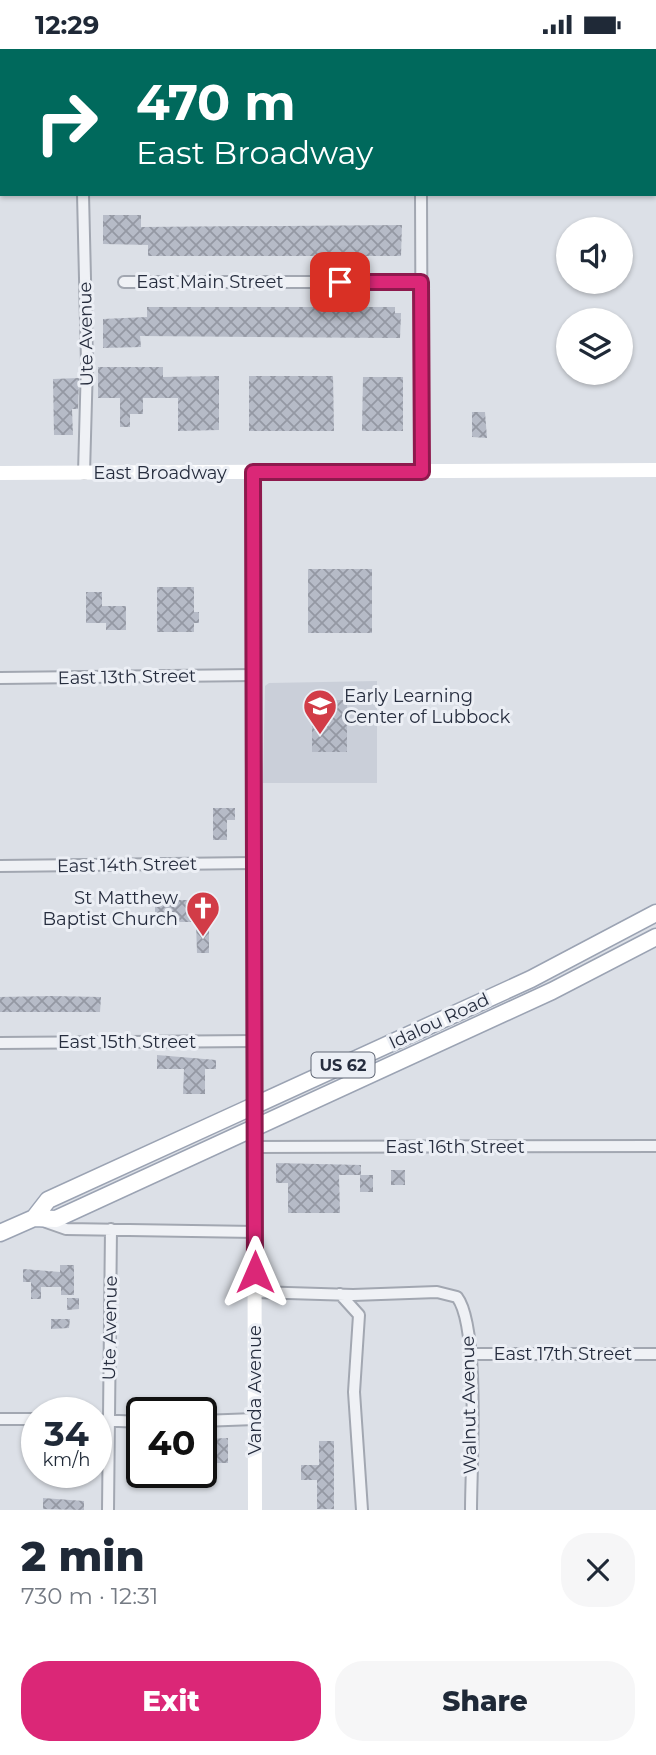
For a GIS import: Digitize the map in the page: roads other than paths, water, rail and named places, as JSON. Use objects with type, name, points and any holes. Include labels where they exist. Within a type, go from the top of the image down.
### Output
[{"type":"main road","name":"Idalou Road","points":[[34,1218],[48,1200],[563,963],[656,913]]},
{"type":"main road","name":"Idalou Road","points":[[0,1233],[34,1218],[56,1219],[552,991],[656,937]]},
{"type":"street","name":"Ute Avenue","points":[[83,196],[87,349],[84,473]]},
{"type":"street","points":[[421,196],[422,472]]},
{"type":"street","name":"East Main Street","points":[[124,282],[421,282]]},
{"type":"street","name":"East Broadway","points":[[0,473],[656,470]]},
{"type":"street","name":"Vanda Avenue","points":[[253,472],[255,1510]]},
{"type":"street","name":"East 13th Street","points":[[0,678],[254,675]]},
{"type":"street","name":"East 14th Street","points":[[0,866],[254,863]]},
{"type":"street","name":"East 15th Street","points":[[0,1043],[254,1041]]},
{"type":"street","name":"East 16th Street","points":[[255,1147],[656,1146]]},
{"type":"street","points":[[34,1218],[66,1229],[255,1232]]},
{"type":"street","name":"Ute Avenue","points":[[108,1397],[111,1229]]},
{"type":"street","name":"Walnut Avenue","points":[[254,1292],[449,1293],[463,1305],[470,1354],[471,1510]]},
{"type":"street","points":[[340,1294],[359,1315],[354,1392],[362,1510]]},
{"type":"street","name":"East 17th Street","points":[[470,1354],[656,1355]]},
{"type":"street","points":[[0,1419],[21,1419]]},
{"type":"street","points":[[217,1420],[255,1419]]},
{"type":"street","name":"Ute Avenue","points":[[108,1488],[108,1510]]},
{"type":"place","name":"Early Learning Center of Lubbock","points":[[320,736]]},
{"type":"place","name":"St Matthew Baptist Church","points":[[203,938]]}]
